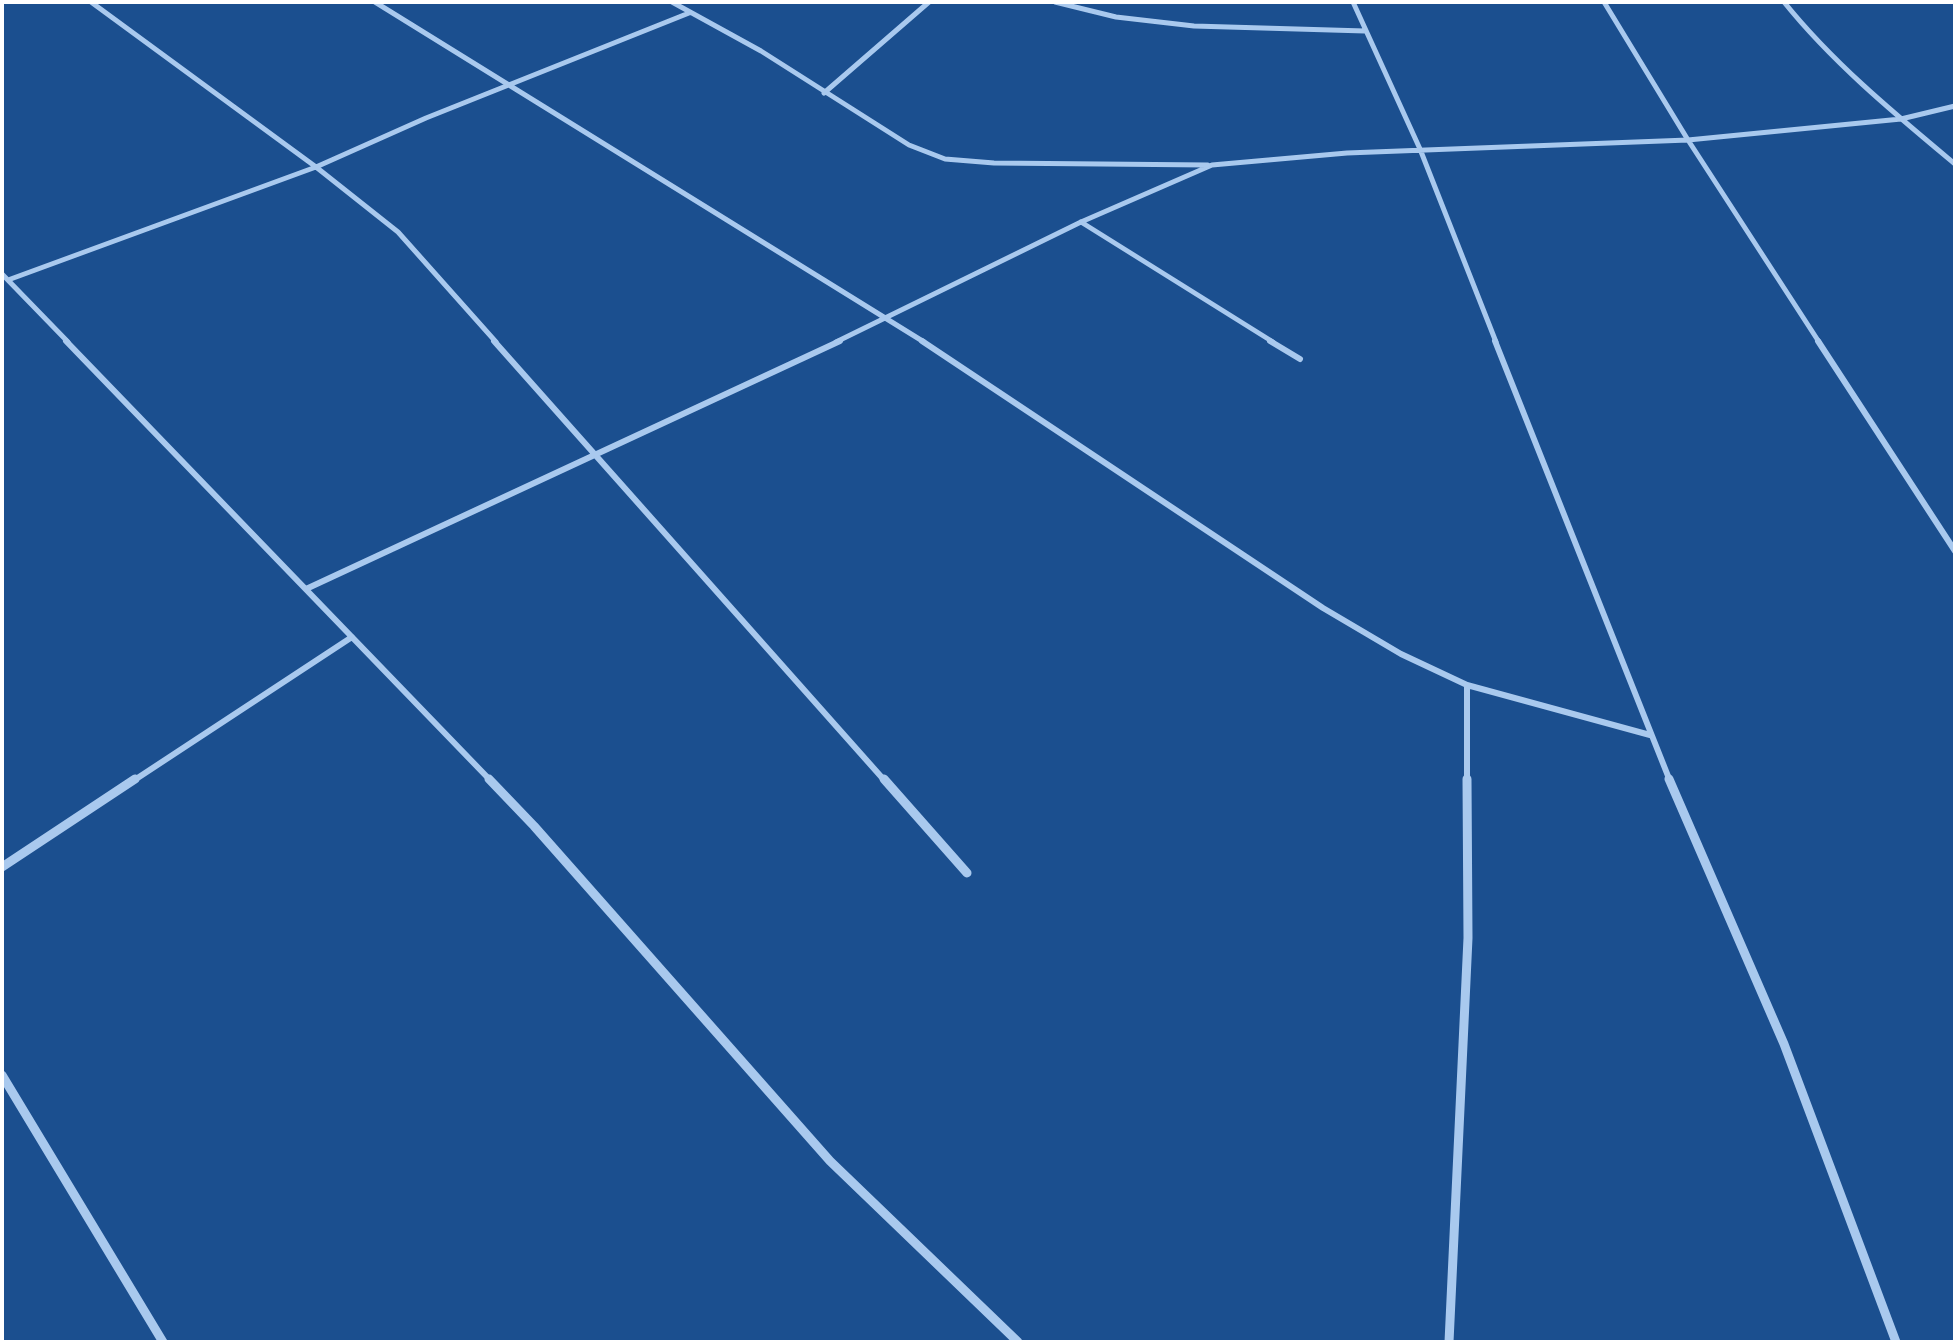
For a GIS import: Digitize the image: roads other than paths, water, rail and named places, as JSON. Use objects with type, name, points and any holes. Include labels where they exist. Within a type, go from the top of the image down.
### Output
[{"type":"street","points":[[91,2],[316,167],[398,232],[594,456],[967,873]]},
{"type":"street","points":[[375,2],[888,318],[1323,608],[1401,654],[1466,685],[1650,735]]},
{"type":"street","points":[[672,2],[761,51],[909,145],[944,159],[994,163],[1212,165],[1420,149],[1688,140],[1902,119],[1955,106]]},
{"type":"street","points":[[824,93],[929,2]]},
{"type":"street","points":[[1055,2],[1116,17],[1194,26],[1365,31]]},
{"type":"street","points":[[1353,2],[1420,149],[1650,735],[1784,1044],[1896,1342]]},
{"type":"street","points":[[1604,2],[1688,140],[1955,551]]},
{"type":"street","points":[[1784,2],[1806,29],[1902,119],[1955,164]]},
{"type":"street","points":[[690,13],[426,118],[316,167],[5,277],[534,826],[830,1161],[1018,1342]]},
{"type":"street","points":[[306,589],[888,318],[1081,222],[1212,165]]},
{"type":"street","points":[[1081,222],[1300,359]]},
{"type":"street","points":[[2,867],[352,637]]},
{"type":"street","points":[[1449,1342],[1468,938],[1466,685]]},
{"type":"street","points":[[2,1075],[163,1342]]}]
